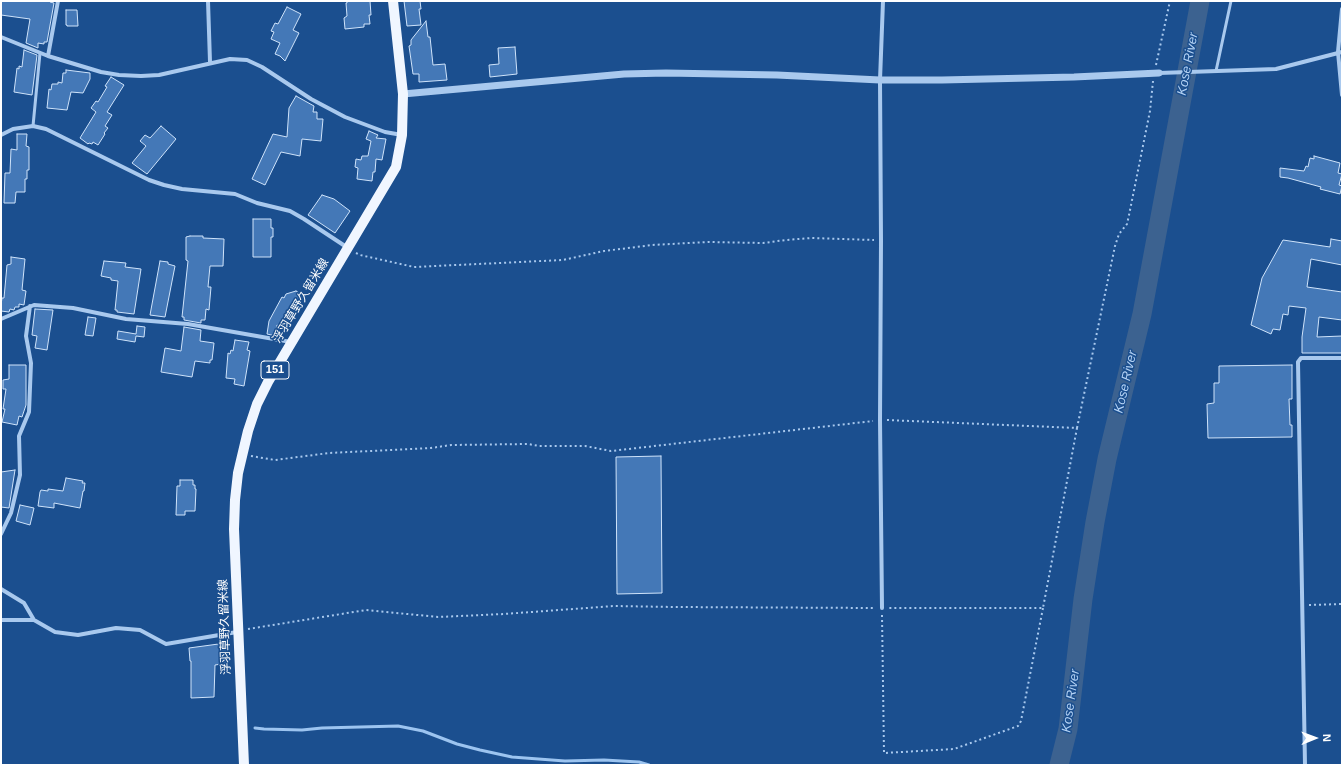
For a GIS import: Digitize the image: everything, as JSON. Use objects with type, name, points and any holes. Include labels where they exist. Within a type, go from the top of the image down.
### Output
[{"type":"main road","name":"浮羽草野久留米線","points":[[244,765],[234,522],[235,500],[242,454],[257,404],[268,382],[396,167],[402,136],[403,94],[394,1]]},
{"type":"street","points":[[48,56],[58,1]]},
{"type":"street","points":[[208,1],[210,62]]},
{"type":"street","points":[[882,608],[880,420],[880,80],[883,1]]},
{"type":"street","points":[[1342,9],[1340,52],[1342,95]]},
{"type":"street","points":[[1,37],[48,56],[119,76],[159,75],[210,62],[230,59],[247,60],[262,67],[311,99],[345,117],[385,132],[402,136]]},
{"type":"street","points":[[403,94],[624,74],[659,73],[777,75],[880,80],[1001,79],[1276,69],[1340,52]]},
{"type":"street","points":[[1,135],[12,129],[33,126],[46,129],[154,182],[182,188],[235,194],[257,203],[290,211],[348,248]]},
{"type":"street","points":[[1,318],[34,305],[73,308],[126,319],[188,324],[292,342]]},
{"type":"street","points":[[1,534],[11,513],[20,475],[19,436],[29,412],[31,363],[26,336],[30,306]]},
{"type":"street","points":[[1305,765],[1298,362],[1301,358],[1342,358]]},
{"type":"street","points":[[1,589],[24,603],[34,620]]},
{"type":"street","points":[[1,620],[34,620],[55,632],[78,635],[116,628],[140,630],[166,644],[238,632]]},
{"type":"lane","points":[[1215,71],[1231,1]]},
{"type":"lane","points":[[33,126],[40,53]]},
{"type":"path","points":[[882,608],[884,753],[954,749],[1018,726],[1021,721],[1077,428],[1115,246],[1119,234],[1126,224],[1129,215],[1170,1]]},
{"type":"path","points":[[348,248],[360,256],[414,267],[563,260],[604,251],[708,242],[763,243],[811,238],[881,240]]},
{"type":"path","points":[[242,454],[275,460],[329,453],[431,448],[451,445],[528,444],[539,446],[585,446],[611,451],[880,420],[1077,428]]},
{"type":"path","points":[[1302,605],[1342,604]]},
{"type":"path","points":[[238,632],[254,628],[366,610],[438,617],[614,606],[1043,608]]},
{"type":"building","points":[[1,1],[51,1],[50,2],[54,3],[47,42],[44,42],[44,44],[38,43],[38,48],[26,43],[30,19],[1,15]]},
{"type":"building","points":[[347,1],[370,1],[370,24],[364,24],[364,27],[345,29],[344,18],[347,16]]},
{"type":"building","points":[[404,1],[420,1],[421,9],[419,9],[421,25],[407,26]]},
{"type":"building","points":[[287,7],[301,14],[293,30],[299,33],[285,61],[280,56],[275,54],[280,43],[271,39],[274,32],[271,31],[275,23],[278,24]]},
{"type":"building","points":[[66,10],[77,10],[78,26],[66,25]]},
{"type":"building","points":[[426,21],[428,37],[430,37],[433,65],[445,64],[447,80],[419,82],[419,74],[413,74],[409,46],[411,45],[411,40]]},
{"type":"building","points":[[515,47],[517,74],[490,77],[489,65],[499,64],[498,48]]},
{"type":"building","points":[[24,50],[37,55],[32,95],[14,92],[17,68],[19,69],[19,66],[22,67]]},
{"type":"building","points":[[66,70],[90,73],[90,79],[83,93],[71,92],[67,110],[47,108],[49,89],[51,90],[52,84],[58,84],[58,82],[62,83],[63,73],[66,73]]},
{"type":"building","points":[[111,77],[124,85],[107,112],[112,115],[105,126],[108,128],[104,133],[105,134],[98,145],[93,142],[92,144],[88,144],[80,138],[96,112],[91,108],[96,101],[98,102]]},
{"type":"building","points":[[296,96],[314,106],[313,112],[317,112],[317,119],[323,119],[321,141],[302,139],[300,156],[281,152],[265,185],[252,179],[273,134],[287,137],[289,108]]},
{"type":"building","points":[[161,126],[176,139],[147,174],[132,163],[146,146],[140,141],[145,135],[150,138]]},
{"type":"building","points":[[369,131],[378,135],[376,138],[386,139],[382,160],[376,159],[375,172],[373,172],[372,181],[357,179],[358,168],[355,167],[356,159],[361,160],[362,156],[368,156],[371,141],[366,139]]},
{"type":"building","points":[[17,134],[27,134],[26,146],[29,147],[29,170],[27,170],[27,179],[25,179],[25,192],[16,192],[15,203],[4,203],[5,173],[10,173],[11,149],[17,150]]},
{"type":"building","points":[[1314,156],[1340,163],[1338,173],[1342,174],[1339,185],[1342,186],[1340,194],[1320,189],[1321,187],[1280,177],[1280,168],[1304,171],[1306,166],[1308,167],[1310,158],[1314,159]]},
{"type":"building","points":[[322,195],[334,199],[350,211],[335,233],[308,215]]},
{"type":"building","points":[[253,219],[271,219],[273,237],[271,237],[271,257],[253,257]]},
{"type":"building","points":[[190,236],[224,239],[223,266],[210,266],[208,287],[211,287],[209,310],[206,309],[205,320],[201,320],[201,323],[184,320],[184,317],[182,317],[188,261],[186,260],[186,237]]},
{"type":"building","points":[[1331,239],[1342,241],[1342,265],[1311,259],[1307,287],[1342,292],[1342,320],[1319,317],[1317,337],[1342,336],[1342,353],[1302,353],[1302,337],[1306,308],[1289,306],[1288,315],[1283,314],[1280,330],[1273,329],[1271,334],[1251,325],[1262,278],[1283,240],[1330,247]]},
{"type":"building","points":[[11,257],[25,259],[22,290],[26,291],[24,305],[19,304],[19,307],[15,307],[14,310],[10,309],[9,312],[1,311],[1,305],[2,298],[4,298],[7,265],[11,264]]},
{"type":"building","points":[[104,261],[126,263],[125,267],[141,269],[134,314],[117,312],[117,310],[115,310],[118,281],[101,276]]},
{"type":"building","points":[[160,261],[168,262],[168,264],[175,266],[165,317],[150,315]]},
{"type":"building","points":[[296,291],[304,296],[286,330],[277,325],[276,336],[267,334],[269,321],[282,297],[284,298],[286,294]]},
{"type":"building","points":[[35,309],[53,310],[47,350],[35,348],[37,336],[32,335]]},
{"type":"building","points":[[88,317],[96,318],[93,336],[85,335]]},
{"type":"building","points":[[137,326],[145,327],[144,337],[136,336],[135,342],[117,339],[118,331],[136,334]]},
{"type":"building","points":[[184,327],[201,330],[200,341],[214,343],[212,360],[210,360],[210,363],[195,361],[192,377],[161,372],[165,348],[181,351]]},
{"type":"building","points":[[235,340],[249,342],[247,350],[250,351],[244,386],[234,384],[235,379],[226,378],[228,353],[230,354],[231,350],[233,351]]},
{"type":"building","points":[[9,365],[26,365],[26,405],[22,417],[19,416],[17,425],[2,422],[5,409],[3,409],[6,389],[3,389],[3,380],[9,379]]},
{"type":"building","points":[[1292,365],[1292,399],[1289,399],[1292,437],[1208,438],[1207,404],[1214,403],[1214,383],[1219,383],[1219,366]]},
{"type":"building","points":[[661,456],[662,593],[617,594],[616,457]]},
{"type":"building","points":[[15,470],[9,508],[1,507],[1,472]]},
{"type":"building","points":[[66,478],[83,481],[82,483],[85,483],[80,508],[54,503],[54,508],[38,506],[41,490],[48,491],[48,489],[63,491]]},
{"type":"building","points":[[180,480],[193,480],[193,485],[195,485],[196,489],[195,511],[185,511],[185,515],[176,515],[177,486],[180,486]]},
{"type":"building","points":[[20,505],[34,508],[30,525],[16,521]]},
{"type":"building","points":[[226,643],[228,663],[215,665],[214,697],[191,698],[191,661],[189,648]]},
{"type":"waterway","name":"Kose River","points":[[1059,765],[1068,729],[1083,599],[1095,522],[1107,459],[1142,314],[1200,1]]},
{"type":"waterway","points":[[255,728],[302,730],[398,726],[423,731],[457,744],[512,757],[565,761],[604,760],[639,762],[649,765]]}]
